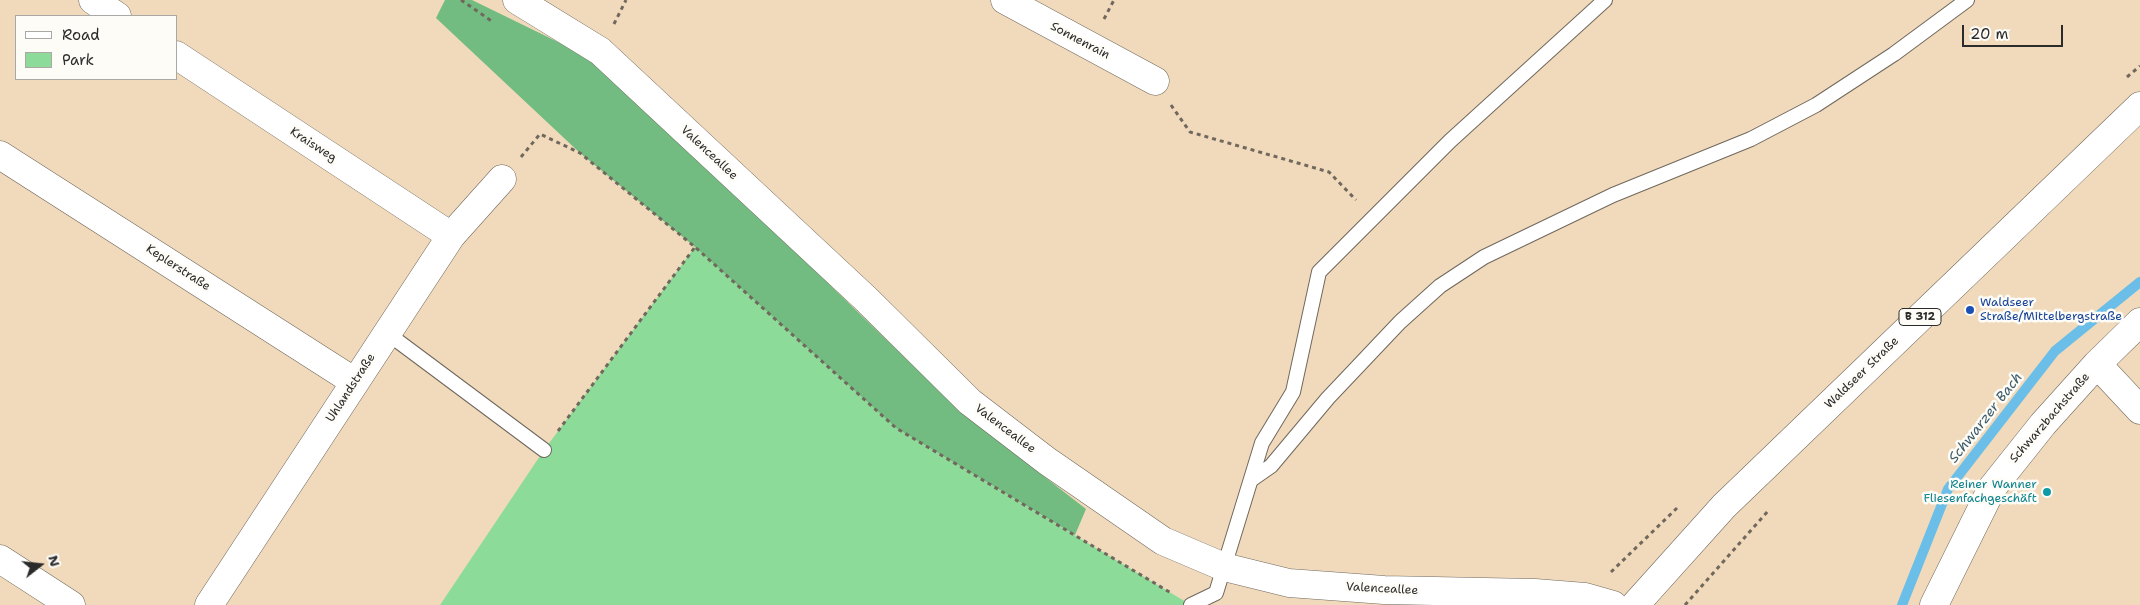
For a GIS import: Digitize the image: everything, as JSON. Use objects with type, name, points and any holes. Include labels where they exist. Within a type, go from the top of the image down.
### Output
[{"type":"street","points":[[93,0],[116,15]]},
{"type":"street","name":"Valenceallee","points":[[517,0],[600,51],[866,299],[970,402],[1047,461],[1163,541],[1224,567],[1289,583],[1393,598],[1535,593],[1585,597],[1613,605]]},
{"type":"street","name":"Sonnenrain","points":[[1005,0],[1155,81]]},
{"type":"street","name":"Kraisweg","points":[[178,56],[450,236]]},
{"type":"street","name":"Waldseer Straße","points":[[1635,605],[1724,506],[2140,106]]},
{"type":"street","name":"Keplerstraße","points":[[0,155],[355,382]]},
{"type":"street","name":"Uhlandstraße","points":[[209,605],[450,236],[502,179]]},
{"type":"street","name":"Schwarzbachstraße","points":[[1934,605],[1992,488],[2043,424],[2097,364],[2140,322]]},
{"type":"street","points":[[2097,364],[2140,410]]},
{"type":"street","points":[[0,559],[71,605]]},
{"type":"lane","points":[[1191,605],[1216,593],[1262,443],[1294,392],[1319,272],[1450,141],[1605,0]]},
{"type":"lane","points":[[1251,480],[1271,466],[1328,398],[1400,322],[1440,286],[1484,258],[1613,195],[1751,139],[1816,105],[1894,54],[1967,0]]},
{"type":"lane","points":[[387,333],[544,450]]},
{"type":"path","points":[[1155,81],[1190,132],[1329,172],[1374,218]]},
{"type":"path","points":[[540,134],[580,153],[695,247],[896,428],[1191,605]]},
{"type":"path","points":[[544,450],[695,247]]},
{"type":"green space","points":[[445,0],[472,0],[601,63],[961,412],[1086,509],[1075,535],[896,428],[695,247],[580,153],[436,18]]},
{"type":"green space","points":[[695,247],[896,428],[1191,605],[440,605],[544,450]]},
{"type":"waterway","name":"Schwarzer Bach","points":[[1902,605],[1948,489],[2055,351],[2140,282]]},
{"type":"place","name":"Waldseer Straße/Mittelbergstraße","points":[[1970,310]]},
{"type":"place","name":"Reiner Wanner Fliesenfachgeschäft","points":[[2047,492]]}]
